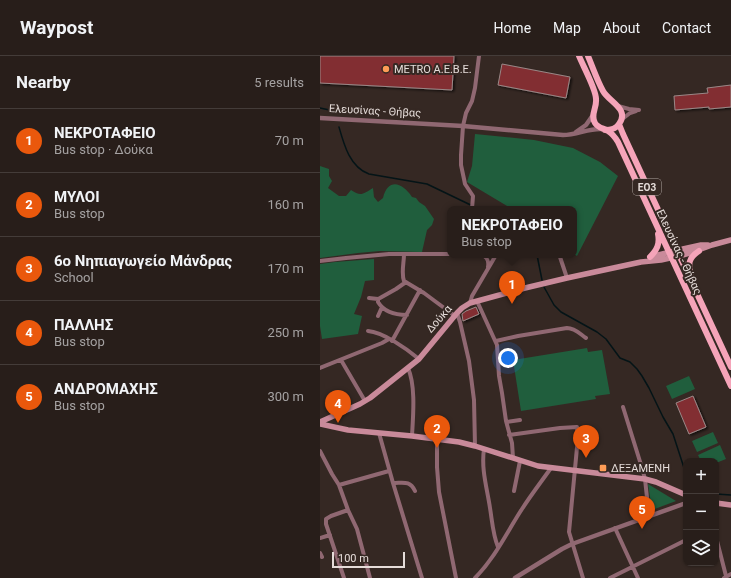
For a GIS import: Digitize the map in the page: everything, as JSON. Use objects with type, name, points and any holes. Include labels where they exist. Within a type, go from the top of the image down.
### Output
[{"type":"main road","points":[[579,56],[595,94],[596,100],[593,115]]},
{"type":"main road","points":[[588,56],[603,91],[612,102],[618,106]]},
{"type":"main road","points":[[595,107],[603,102],[612,102]]},
{"type":"main road","name":"Ελευσίνας - Θήβας","points":[[618,106],[622,113],[620,122],[623,134],[731,367]]},
{"type":"main road","name":"Ελευσίνας - Θήβας","points":[[593,115],[594,122],[599,127],[613,134],[616,138],[731,386]]},
{"type":"main road","points":[[603,129],[613,129],[620,122]]},
{"type":"main road","name":"ΕΟ3","points":[[650,257],[658,248],[659,242],[655,223]]},
{"type":"main road","points":[[678,253],[698,251],[712,245],[731,240]]},
{"type":"main road","points":[[678,253],[701,246],[712,245]]},
{"type":"main road","name":"ΕΟ3","points":[[693,287],[689,263],[698,251]]},
{"type":"main road","name":"Δούκα","points":[[320,423],[365,401],[408,368],[420,358],[462,308],[470,303],[525,288],[651,261],[678,253]]},
{"type":"main road","name":"Δούκα","points":[[641,262],[650,257],[670,255]]},
{"type":"main road","points":[[320,423],[348,430],[459,442],[538,466],[644,479],[656,482],[684,494]]},
{"type":"main road","points":[[719,503],[731,504]]},
{"type":"street","points":[[472,206],[472,196],[465,184],[461,165],[463,126],[475,88],[479,56]]},
{"type":"street","points":[[618,106],[639,110],[630,113],[620,122]]},
{"type":"street","points":[[573,134],[586,125],[593,115]]},
{"type":"street","name":"Ελευσίνας - Θήβας","points":[[320,118],[463,126],[558,134],[573,134],[593,129],[603,129]]},
{"type":"street","points":[[404,254],[403,278],[406,282],[456,315],[460,322],[469,361],[474,400],[475,446]]},
{"type":"street","points":[[320,261],[370,255],[447,254]]},
{"type":"street","points":[[486,258],[488,260],[488,269]]},
{"type":"street","points":[[470,303],[472,296],[494,258]]},
{"type":"street","points":[[560,258],[567,278]]},
{"type":"street","points":[[369,298],[378,299],[406,282]]},
{"type":"street","points":[[320,368],[390,340],[407,315],[420,290]]},
{"type":"street","points":[[378,299],[379,305],[391,312],[407,315]]},
{"type":"street","points":[[478,301],[496,341],[499,376],[509,435],[512,443],[513,458]]},
{"type":"street","points":[[378,316],[382,307]]},
{"type":"street","points":[[496,341],[567,328],[571,328],[586,338]]},
{"type":"street","points":[[368,331],[372,331],[399,344],[420,358]]},
{"type":"street","points":[[341,360],[365,401]]},
{"type":"street","points":[[408,368],[413,396],[412,436]]},
{"type":"street","points":[[623,407],[642,468],[649,516]]},
{"type":"street","points":[[507,422],[520,420]]},
{"type":"street","points":[[509,435],[577,427],[578,437],[576,471],[569,532],[583,578]]},
{"type":"street","points":[[379,433],[389,471],[422,578]]},
{"type":"street","points":[[437,440],[439,492],[456,578]]},
{"type":"street","points":[[484,449],[483,460],[486,486],[498,547]]},
{"type":"street","points":[[320,451],[339,485],[357,529],[370,578]]},
{"type":"street","points":[[514,491],[520,461]]},
{"type":"street","points":[[475,578],[484,569],[522,508],[551,468]]},
{"type":"street","points":[[339,485],[389,471]]},
{"type":"street","points":[[393,483],[408,483],[415,491]]},
{"type":"street","points":[[516,578],[572,544],[683,504]]},
{"type":"street","points":[[344,578],[326,524],[326,519],[330,516],[348,510]]},
{"type":"street","points":[[615,528],[638,578]]},
{"type":"street","points":[[320,538],[330,534]]},
{"type":"street","points":[[610,578],[683,542]]},
{"type":"street","points":[[719,550],[725,577],[731,574]]},
{"type":"green space","points":[[475,134],[534,140],[573,148],[600,162],[618,176],[577,256],[577,206],[507,206],[467,182],[472,166]]},
{"type":"green space","points":[[320,166],[329,169],[329,176],[332,181],[328,188],[339,196],[346,196],[351,190],[362,194],[373,188],[374,197],[378,202],[383,198],[388,187],[396,184],[404,188],[412,197],[416,198],[425,206],[434,219],[432,225],[427,230],[422,252],[380,251],[320,258]]},
{"type":"green space","points":[[374,259],[374,280],[365,281],[361,297],[354,314],[362,316],[358,334],[322,339],[320,326],[320,264]]},
{"type":"green space","points":[[587,348],[588,352],[602,350],[610,394],[595,396],[596,399],[521,411],[513,360]]},
{"type":"green space","points":[[689,376],[695,389],[672,399],[666,386]]},
{"type":"green space","points":[[713,432],[718,443],[697,452],[692,441]]},
{"type":"green space","points":[[720,445],[726,459],[719,462],[719,458],[700,458],[698,455]]},
{"type":"green space","points":[[648,484],[676,501],[652,510]]},
{"type":"building","name":"METRO Α.Ε.Β.Ε.","points":[[320,56],[454,56],[452,90],[320,83]]},
{"type":"building","points":[[502,64],[570,77],[566,98],[498,85]]},
{"type":"building","points":[[731,85],[731,107],[675,110],[674,96],[708,93],[707,88]]},
{"type":"building","points":[[476,307],[479,314],[463,321],[462,314]]},
{"type":"building","points":[[693,396],[706,427],[689,434],[676,403]]},
{"type":"waterway","points":[[320,108],[339,112]]},
{"type":"waterway","points":[[339,127],[343,141],[352,161],[362,171],[369,174],[427,184],[473,206]]},
{"type":"waterway","points":[[538,258],[542,280]]},
{"type":"waterway","points":[[544,287],[554,305],[561,312],[597,332],[606,339],[620,358],[630,362],[637,369],[649,388],[673,434],[683,465]]},
{"type":"waterway","points":[[719,494],[731,495]]},
{"type":"place","name":"METRO Α.Ε.Β.Ε.","points":[[386,69]]},
{"type":"place","name":"ΝΕΚΡΟΤΑΦΕΙΟ","points":[[512,304]]},
{"type":"place","name":"ΠΑΛΛΗΣ","points":[[338,423]]},
{"type":"place","name":"ΜΥΛΟΙ","points":[[437,448]]},
{"type":"place","name":"6ο Νηπιαγωγείο Μάνδρας","points":[[586,458]]},
{"type":"place","name":"ΔΕΞΑΜΕΝΗ","points":[[603,468]]},
{"type":"place","name":"ΑΝΔΡΟΜΑΧΗΣ","points":[[642,529]]}]
